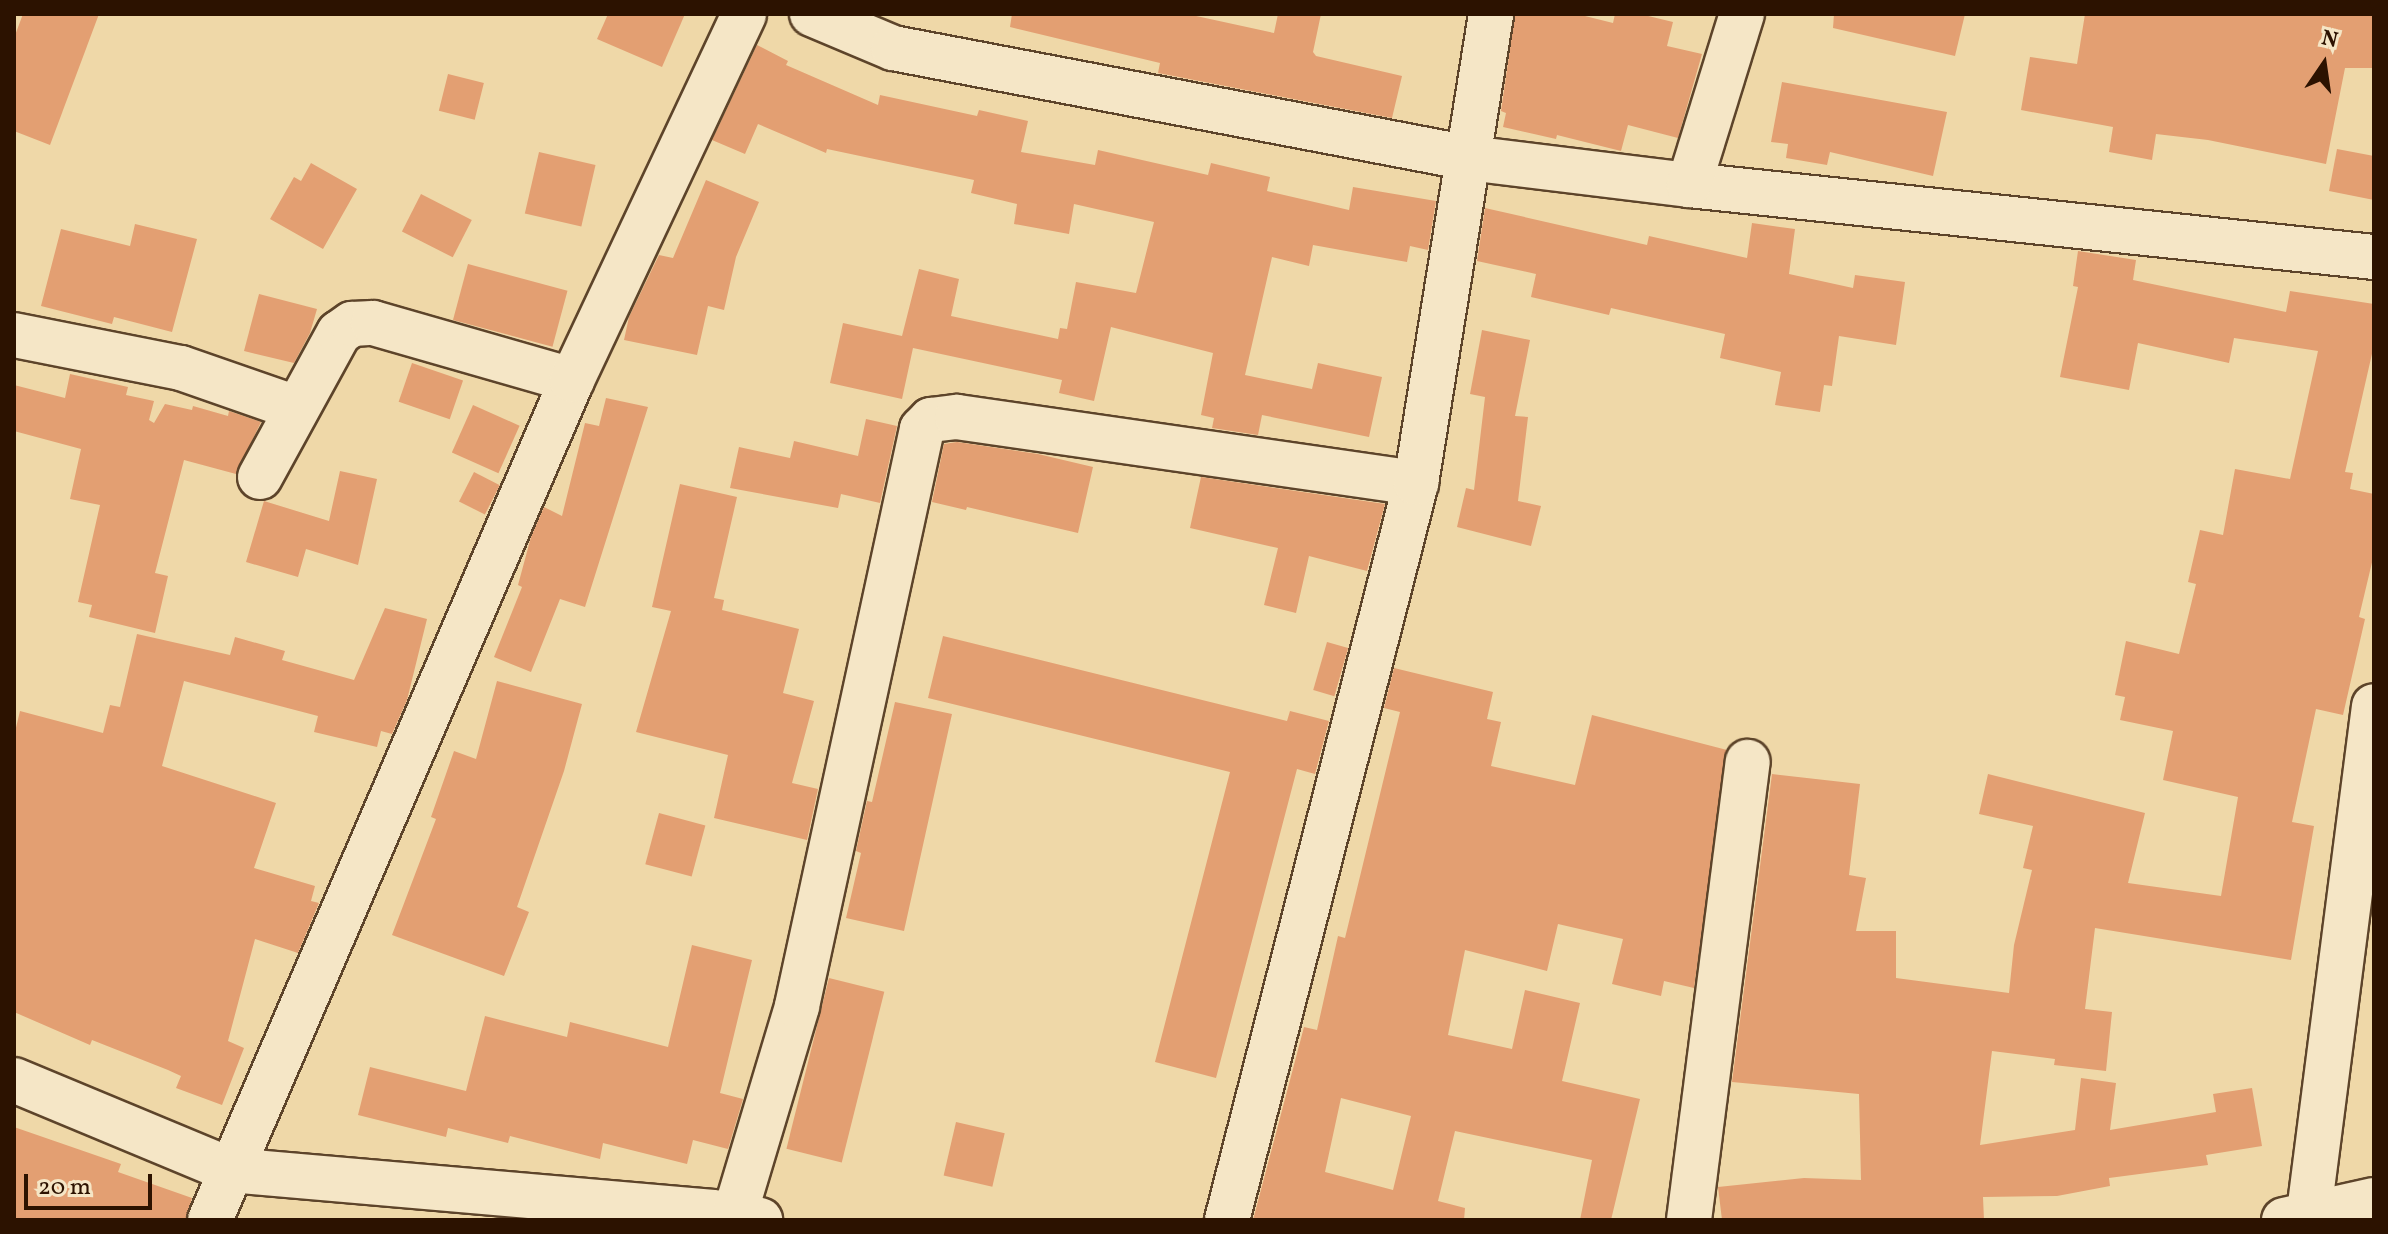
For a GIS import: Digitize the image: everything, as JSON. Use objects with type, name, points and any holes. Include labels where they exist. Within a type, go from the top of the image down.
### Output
[{"type":"street","points":[[210,1220],[572,380],[744,14]]},
{"type":"street","points":[[1227,1220],[1416,483],[1491,14]]},
{"type":"street","points":[[1689,185],[1742,14]]},
{"type":"street","points":[[826,17],[893,48],[1469,158],[1689,185],[2374,257]]},
{"type":"street","points":[[260,477],[339,333],[352,324],[373,323],[572,380]]},
{"type":"street","points":[[14,335],[181,368],[296,408]]},
{"type":"street","points":[[14,1080],[230,1170],[743,1218],[797,1006],[922,429],[931,420],[957,417],[1416,483]]},
{"type":"street","points":[[2374,706],[2299,1218],[2374,1200]]},
{"type":"street","points":[[1689,1220],[1748,762]]},
{"type":"building","points":[[23,14],[99,14],[50,145],[14,131],[14,38]]},
{"type":"building","points":[[608,14],[685,14],[662,67],[597,39]]},
{"type":"building","points":[[1012,14],[1187,14],[1274,33],[1278,14],[1321,14],[1313,52],[1316,56],[1402,76],[1392,118],[1158,73],[1160,63],[1010,27]]},
{"type":"building","points":[[1515,14],[1577,14],[1613,23],[1615,14],[1640,14],[1673,22],[1667,46],[1702,54],[1678,138],[1628,125],[1621,151],[1557,135],[1556,139],[1503,127],[1506,113],[1501,111]]},
{"type":"building","points":[[1834,14],[1965,14],[1955,56],[1833,28]]},
{"type":"building","points":[[2085,14],[2374,14],[2374,68],[2345,68],[2326,164],[2208,140],[2156,134],[2152,160],[2109,152],[2113,127],[2021,110],[2030,57],[2077,64]]},
{"type":"building","points":[[757,45],[788,61],[786,65],[878,105],[880,95],[977,116],[979,110],[1028,121],[1021,152],[1095,165],[1098,150],[1208,175],[1211,163],[1270,177],[1267,191],[1349,210],[1353,187],[1436,201],[1428,250],[1410,246],[1407,262],[1313,245],[1309,266],[1272,257],[1245,375],[1312,389],[1318,363],[1382,377],[1369,437],[1262,415],[1258,435],[1212,428],[1214,418],[1201,415],[1213,353],[1111,327],[1094,401],[1059,393],[1062,380],[913,348],[902,399],[830,383],[843,323],[902,336],[919,269],[959,279],[951,316],[1058,339],[1060,328],[1067,329],[1076,282],[1136,293],[1154,222],[1074,204],[1069,234],[1014,224],[1017,204],[971,193],[974,180],[827,149],[826,153],[758,124],[745,154],[712,140]]},
{"type":"building","points":[[448,74],[484,83],[475,120],[439,111]]},
{"type":"building","points":[[1782,82],[1947,112],[1933,176],[1830,152],[1827,165],[1786,158],[1788,144],[1771,142]]},
{"type":"building","points":[[2337,149],[2374,156],[2374,200],[2329,191]]},
{"type":"building","points":[[539,152],[596,165],[581,226],[525,213]]},
{"type":"building","points":[[311,163],[357,189],[323,249],[270,219],[294,177],[301,181]]},
{"type":"building","points":[[706,180],[759,202],[736,257],[724,310],[708,306],[697,355],[624,340],[629,317],[659,255],[673,258]]},
{"type":"building","points":[[421,194],[472,220],[453,257],[402,231]]},
{"type":"building","points":[[1485,208],[1647,245],[1649,236],[1747,258],[1752,223],[1795,229],[1789,274],[1853,288],[1855,275],[1905,282],[1896,345],[1839,336],[1832,386],[1824,385],[1820,412],[1775,405],[1781,372],[1720,358],[1725,334],[1611,308],[1609,315],[1531,297],[1536,274],[1477,261]]},
{"type":"building","points":[[135,224],[197,239],[172,332],[114,317],[112,324],[41,306],[61,229],[130,246]]},
{"type":"building","points":[[2078,251],[2136,260],[2133,280],[2286,312],[2290,291],[2374,304],[2374,345],[2345,472],[2353,473],[2350,489],[2374,494],[2374,554],[2359,617],[2365,619],[2343,715],[2316,709],[2292,822],[2314,826],[2291,960],[2095,928],[2085,1009],[2112,1012],[2106,1071],[2054,1065],[2055,1059],[1992,1051],[1980,1145],[2075,1130],[2081,1078],[2116,1083],[2110,1130],[2216,1112],[2213,1094],[2252,1088],[2262,1146],[2206,1155],[2208,1165],[2109,1178],[2110,1186],[2057,1196],[1983,1197],[1984,1220],[1722,1220],[1718,1187],[1804,1178],[1861,1180],[1859,1094],[1732,1082],[1772,774],[1860,784],[1849,875],[1866,878],[1856,931],[1896,931],[1896,978],[2009,993],[2014,945],[2032,870],[2023,868],[2033,826],[1979,814],[1988,774],[2145,813],[2128,883],[2221,896],[2238,797],[2163,780],[2173,731],[2120,720],[2125,697],[2115,695],[2126,641],[2179,654],[2196,584],[2188,582],[2200,530],[2223,535],[2235,469],[2290,479],[2318,351],[2234,338],[2229,363],[2138,343],[2129,390],[2060,377],[2078,287],[2073,286]]},
{"type":"building","points":[[468,264],[567,291],[552,347],[453,320]]},
{"type":"building","points":[[259,294],[317,309],[310,333],[294,363],[244,351]]},
{"type":"building","points":[[1482,330],[1530,340],[1515,416],[1528,417],[1518,501],[1541,506],[1531,546],[1457,527],[1466,488],[1474,490],[1485,397],[1470,394]]},
{"type":"building","points":[[412,363],[463,381],[450,419],[399,402]]},
{"type":"building","points":[[70,374],[128,387],[126,395],[154,401],[149,420],[154,423],[165,404],[192,410],[193,406],[228,416],[229,411],[261,422],[236,474],[184,460],[155,573],[168,576],[155,633],[89,617],[92,605],[78,602],[100,505],[70,499],[81,449],[14,431],[14,385],[65,398]]},
{"type":"building","points":[[606,398],[648,407],[585,607],[560,599],[531,672],[494,657],[522,587],[518,585],[531,537],[544,507],[562,516],[585,423],[599,426]]},
{"type":"building","points":[[473,405],[520,426],[498,473],[452,453]]},
{"type":"building","points":[[866,419],[897,426],[880,503],[841,494],[838,508],[730,488],[739,447],[790,458],[794,441],[858,456]]},
{"type":"building","points":[[957,442],[1038,454],[1093,467],[1078,533],[932,502],[944,444]]},
{"type":"building","points":[[340,471],[377,479],[358,565],[306,549],[298,577],[246,562],[264,501],[329,521]]},
{"type":"building","points":[[474,472],[500,485],[485,515],[459,501]]},
{"type":"building","points":[[1201,477],[1385,504],[1367,571],[1309,556],[1296,613],[1264,605],[1278,548],[1190,528]]},
{"type":"building","points":[[680,484],[737,497],[714,598],[724,600],[722,610],[799,629],[783,693],[814,701],[792,783],[818,789],[807,840],[714,818],[728,755],[636,732],[671,611],[652,607]]},
{"type":"building","points":[[385,608],[427,619],[407,700],[392,734],[381,731],[377,747],[314,732],[318,716],[184,681],[162,766],[276,803],[254,868],[315,886],[311,901],[319,903],[298,953],[255,939],[228,1041],[244,1048],[222,1105],[176,1088],[181,1076],[168,1070],[92,1040],[90,1045],[14,1012],[14,736],[20,711],[103,733],[110,705],[120,707],[137,634],[230,655],[235,637],[285,651],[282,660],[354,680]]},
{"type":"building","points":[[943,636],[1287,721],[1290,711],[1329,721],[1315,774],[1297,769],[1216,1078],[1155,1062],[1230,772],[928,698]]},
{"type":"building","points":[[1327,642],[1348,648],[1334,696],[1313,690]]},
{"type":"building","points":[[1394,668],[1493,692],[1487,719],[1501,722],[1491,766],[1575,785],[1592,715],[1727,750],[1694,988],[1664,981],[1661,996],[1612,984],[1623,939],[1558,924],[1547,971],[1465,950],[1448,1035],[1512,1049],[1525,990],[1580,1003],[1562,1081],[1640,1099],[1611,1220],[1580,1220],[1592,1160],[1455,1131],[1438,1201],[1465,1208],[1464,1220],[1253,1220],[1304,1027],[1317,1030],[1338,936],[1345,938],[1400,712],[1384,708]],"holes":[[[1341,1098],[1411,1116],[1393,1190],[1325,1172]]]},
{"type":"building","points":[[497,681],[582,704],[564,771],[517,907],[529,912],[504,976],[392,935],[436,819],[431,817],[454,751],[476,759]]},
{"type":"building","points":[[895,702],[952,714],[904,931],[846,918],[861,853],[856,851],[867,801],[872,802]]},
{"type":"building","points":[[659,813],[705,825],[692,877],[645,864]]},
{"type":"building","points":[[692,945],[752,960],[720,1093],[743,1099],[728,1149],[693,1140],[687,1164],[603,1143],[600,1159],[510,1136],[508,1143],[448,1128],[446,1137],[358,1115],[370,1067],[466,1091],[485,1016],[567,1037],[570,1022],[668,1047]]},
{"type":"building","points":[[829,978],[884,992],[842,1163],[786,1149]]},
{"type":"building","points":[[956,1122],[1005,1133],[992,1187],[944,1176]]},
{"type":"building","points":[[14,1127],[121,1164],[118,1172],[192,1198],[186,1220],[14,1220]]}]
